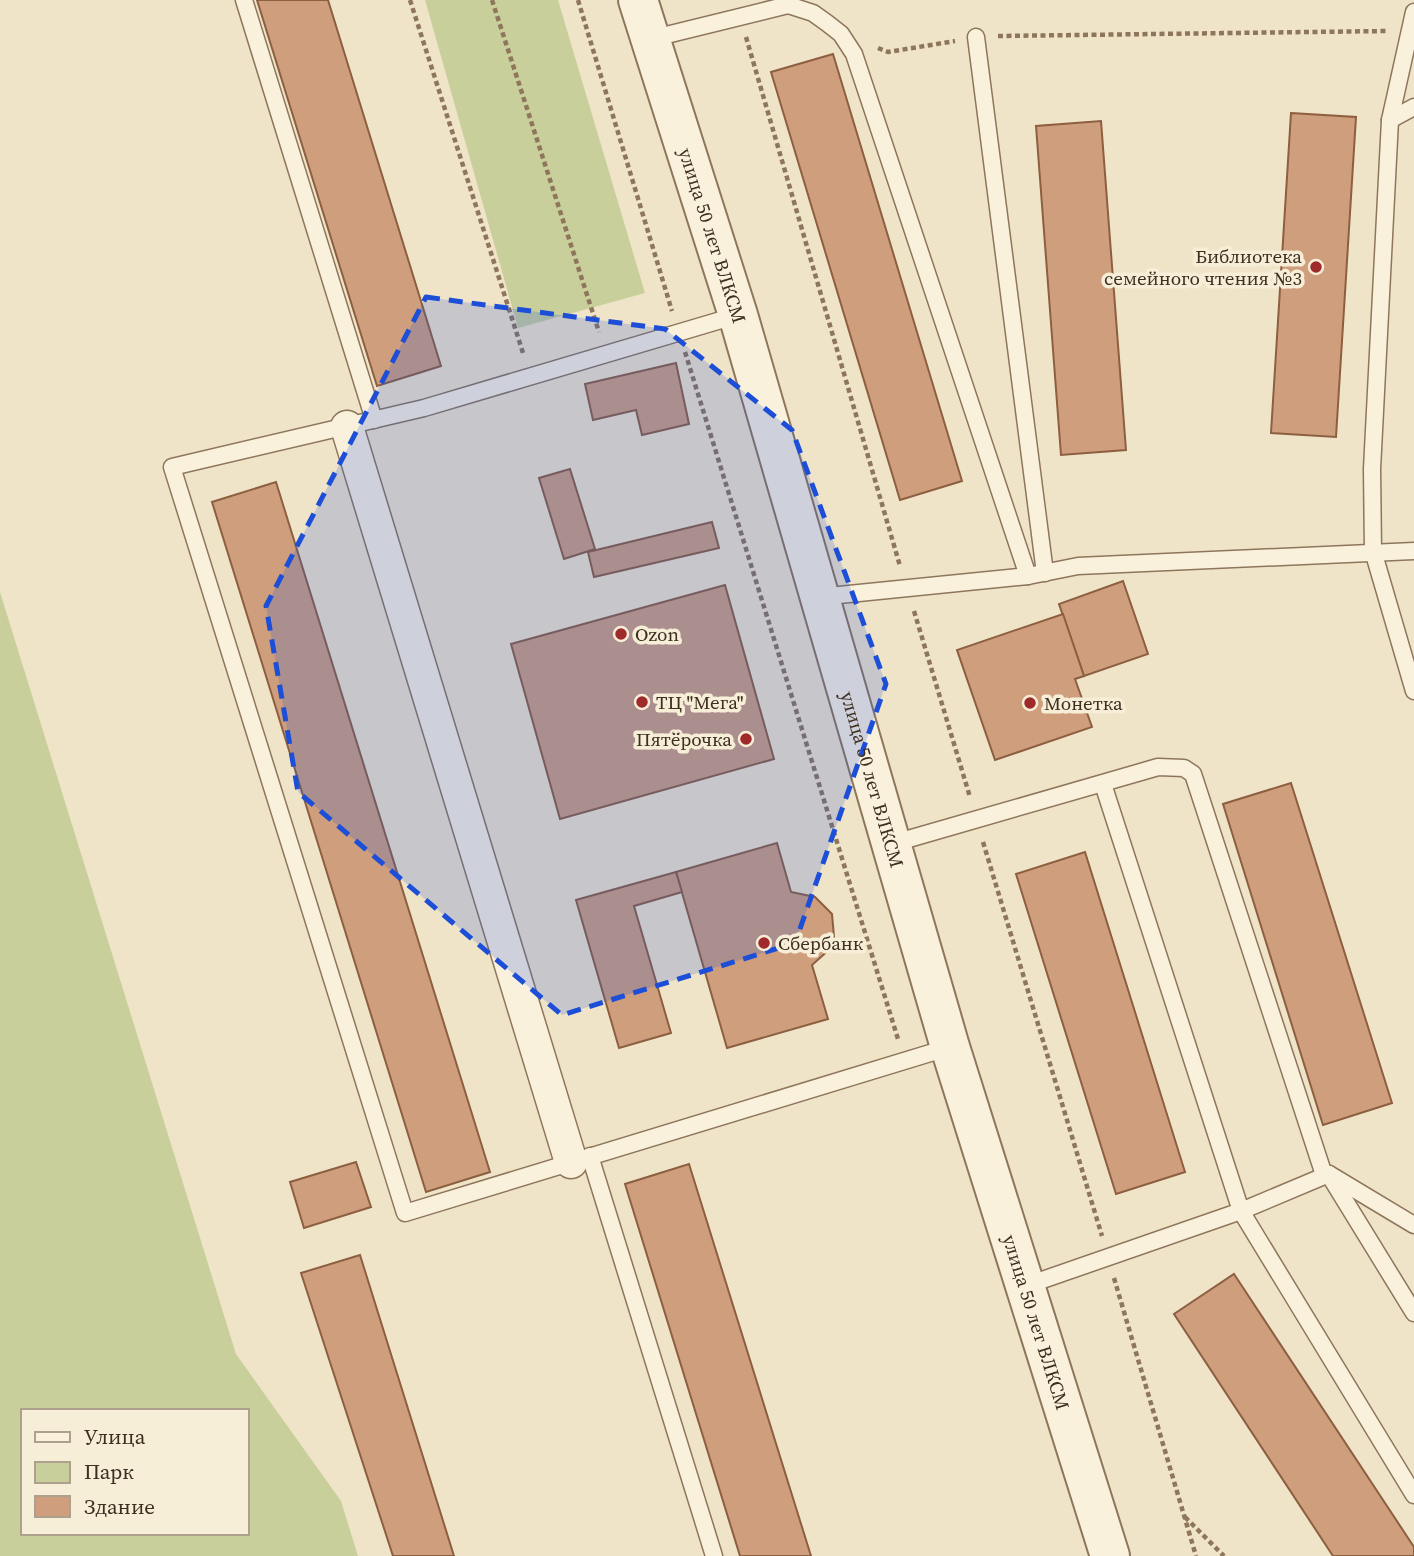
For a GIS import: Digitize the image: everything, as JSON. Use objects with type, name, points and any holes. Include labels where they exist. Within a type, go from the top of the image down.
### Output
[{"type":"street","name":"улица 50 лет ВЛКСМ","points":[[638,0],[738,315],[950,1047],[1110,1556]]},
{"type":"street","points":[[361,424],[580,1159]]},
{"type":"lane","points":[[244,0],[361,424]]},
{"type":"lane","points":[[650,39],[788,5],[813,13],[841,34],[854,54],[1028,576]]},
{"type":"lane","points":[[1414,12],[1390,120],[1373,470],[1373,551],[1414,691]]},
{"type":"lane","points":[[976,37],[1045,573]]},
{"type":"lane","points":[[1390,120],[1414,107]]},
{"type":"lane","points":[[738,315],[361,424],[172,467],[405,1213],[950,1047]]},
{"type":"lane","points":[[819,597],[906,586],[1028,576],[1078,566],[1413,551],[1414,533]]},
{"type":"lane","points":[[891,844],[1158,767],[1184,768],[1193,774],[1324,1175],[1329,1174],[1414,1224]]},
{"type":"lane","points":[[1103,784],[1241,1211],[1414,1495]]},
{"type":"lane","points":[[580,1159],[714,1556]]},
{"type":"lane","points":[[1025,1286],[1241,1211],[1329,1174]]},
{"type":"lane","points":[[1329,1174],[1414,1313]]},
{"type":"path","points":[[410,0],[530,376]]},
{"type":"path","points":[[492,0],[606,353]]},
{"type":"path","points":[[578,0],[678,332],[905,1060]]},
{"type":"path","points":[[743,27],[970,799]]},
{"type":"path","points":[[841,34],[888,52],[976,37],[1410,29]]},
{"type":"path","points":[[982,839],[1102,1239]]},
{"type":"path","points":[[1110,1265],[1196,1556]]},
{"type":"path","points":[[1184,1516],[1224,1556]]},
{"type":"highlighted area","points":[[426,297],[665,329],[792,430],[886,684],[795,943],[562,1015],[298,792],[266,606]]},
{"type":"green space","points":[[425,0],[558,0],[645,293],[518,328]]},
{"type":"green space","points":[[0,592],[236,1354],[341,1501],[358,1556],[0,1556]]},
{"type":"building","points":[[257,0],[328,0],[441,366],[377,386]]},
{"type":"building","points":[[833,54],[962,481],[900,500],[771,72]]},
{"type":"building","points":[[1291,113],[1356,117],[1336,437],[1271,433]]},
{"type":"building","points":[[1101,121],[1126,450],[1061,455],[1036,126]]},
{"type":"building","points":[[676,363],[689,424],[642,435],[636,410],[593,420],[585,384]]},
{"type":"building","points":[[570,469],[595,549],[564,559],[539,478]]},
{"type":"building","points":[[276,482],[490,1172],[426,1192],[212,502]]},
{"type":"building","points":[[712,522],[719,548],[594,577],[588,552]]},
{"type":"building","points":[[1123,581],[1148,654],[1084,676],[1059,604]]},
{"type":"building","name":"ТЦ \"Мега\"","points":[[725,585],[774,759],[560,819],[511,644]]},
{"type":"building","name":"Монетка","points":[[1063,614],[1084,676],[1075,679],[1092,727],[995,760],[957,650]]},
{"type":"building","points":[[1291,783],[1392,1103],[1323,1125],[1223,804]]},
{"type":"building","name":"Сбербанк","points":[[777,843],[791,892],[815,897],[832,914],[834,937],[830,949],[812,965],[828,1019],[727,1048],[676,872]]},
{"type":"building","points":[[1085,852],[1185,1172],[1116,1194],[1016,874]]},
{"type":"building","points":[[676,872],[682,892],[634,906],[671,1033],[619,1048],[576,900]]},
{"type":"building","points":[[356,1162],[371,1207],[304,1228],[290,1182]]},
{"type":"building","points":[[689,1164],[811,1556],[740,1556],[625,1184]]},
{"type":"building","points":[[360,1255],[454,1556],[393,1556],[301,1273]]},
{"type":"building","points":[[1234,1274],[1414,1547],[1414,1556],[1333,1556],[1174,1314]]},
{"type":"place","name":"Библиотека семейного чтения №3","points":[[1316,267]]},
{"type":"place","name":"Ozon","points":[[621,634]]},
{"type":"place","name":"ТЦ \"Мега\"","points":[[642,702]]},
{"type":"place","name":"Монетка","points":[[1030,703]]},
{"type":"place","name":"Пятёрочка","points":[[746,739]]},
{"type":"place","name":"Сбербанк","points":[[764,943]]}]
